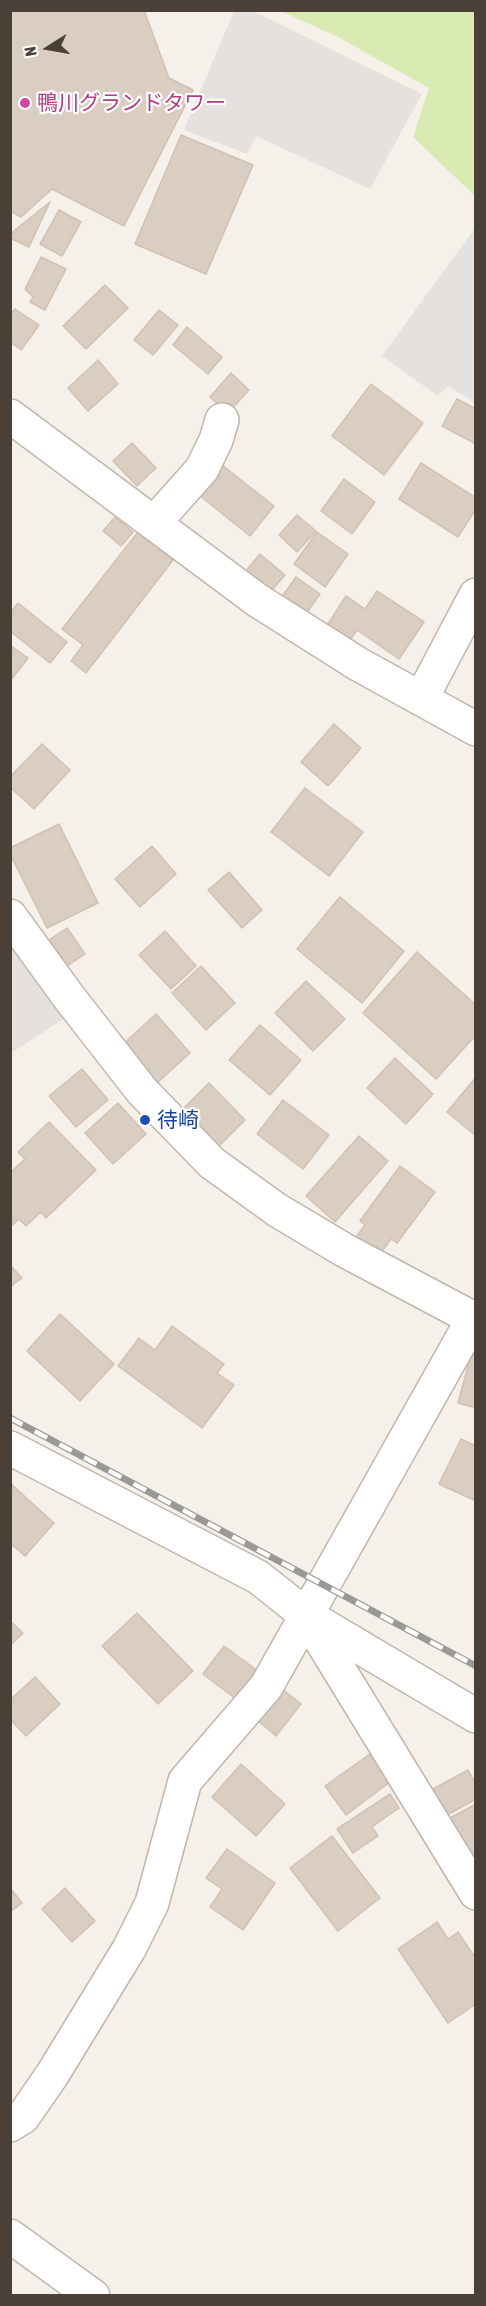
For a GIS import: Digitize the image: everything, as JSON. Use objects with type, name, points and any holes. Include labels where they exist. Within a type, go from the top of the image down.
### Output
[{"type":"street","points":[[10,416],[257,600],[358,664],[476,729]]},
{"type":"street","points":[[154,524],[202,469],[216,440],[222,420]]},
{"type":"street","points":[[421,699],[476,595]]},
{"type":"street","points":[[10,916],[68,996],[142,1091],[212,1163],[277,1210],[393,1277],[474,1319],[266,1687],[185,1781],[152,1903],[129,1949],[52,2075],[23,2117],[10,2125]]},
{"type":"street","points":[[10,1448],[258,1577],[306,1615],[476,1716]]},
{"type":"street","points":[[306,1615],[476,1893]]},
{"type":"street","points":[[10,2236],[93,2295]]},
{"type":"green space","points":[[281,11],[475,11],[475,196],[413,137],[429,88],[338,37]]},
{"type":"shaded area","points":[[234,11],[253,11],[422,94],[370,189],[256,136],[247,154],[184,130]]},
{"type":"shaded area","points":[[475,228],[475,403],[448,386],[438,396],[382,356]]},
{"type":"shaded area","points":[[10,942],[65,1018],[11,1053],[10,1053]]},
{"type":"building","name":"鴨川グランドタワー","points":[[10,10],[144,10],[169,78],[193,90],[124,226],[52,189],[21,217],[10,211]]},
{"type":"building","points":[[181,135],[253,165],[206,274],[135,244]]},
{"type":"building","points":[[50,202],[29,247],[10,238],[10,234]]},
{"type":"building","points":[[59,210],[81,222],[62,256],[40,244]]},
{"type":"building","points":[[41,257],[66,269],[45,310],[30,302],[33,297],[25,289]]},
{"type":"building","points":[[105,285],[128,308],[86,349],[63,326]]},
{"type":"building","points":[[15,309],[39,325],[21,350],[10,342],[10,315]]},
{"type":"building","points":[[159,310],[178,325],[153,355],[134,340]]},
{"type":"building","points":[[187,327],[222,357],[208,374],[173,345]]},
{"type":"building","points":[[98,360],[118,384],[88,411],[68,388]]},
{"type":"building","points":[[231,373],[249,390],[228,413],[210,397]]},
{"type":"building","points":[[371,384],[423,423],[384,475],[332,436]]},
{"type":"building","points":[[457,399],[476,409],[476,444],[442,426]]},
{"type":"building","points":[[132,443],[156,468],[137,486],[113,461]]},
{"type":"building","points":[[421,463],[476,498],[476,509],[458,537],[399,499]]},
{"type":"building","points":[[222,465],[274,506],[250,536],[199,495]]},
{"type":"building","points":[[344,479],[375,502],[352,534],[321,511]]},
{"type":"building","points":[[297,515],[316,531],[297,552],[279,535]]},
{"type":"building","points":[[115,517],[133,532],[121,546],[103,531]]},
{"type":"building","points":[[138,532],[173,560],[86,673],[71,661],[83,645],[62,629]]},
{"type":"building","points":[[317,532],[348,554],[325,587],[294,564]]},
{"type":"building","points":[[260,554],[285,575],[266,597],[241,577]]},
{"type":"building","points":[[296,577],[320,594],[303,618],[279,601]]},
{"type":"building","points":[[377,591],[424,622],[399,659],[357,630],[348,643],[326,627],[346,596],[365,609]]},
{"type":"building","points":[[18,603],[67,642],[50,663],[10,631],[10,613]]},
{"type":"building","points":[[10,645],[28,658],[10,681]]},
{"type":"building","points":[[334,724],[361,748],[328,786],[301,762]]},
{"type":"building","points":[[42,744],[70,770],[34,809],[10,787],[10,777]]},
{"type":"building","points":[[305,788],[363,832],[329,876],[271,832]]},
{"type":"building","points":[[59,824],[98,903],[47,928],[10,854],[10,848]]},
{"type":"building","points":[[152,846],[176,874],[140,907],[115,879]]},
{"type":"building","points":[[229,872],[262,910],[242,928],[208,890]]},
{"type":"building","points":[[340,897],[404,951],[362,1003],[297,949]]},
{"type":"building","points":[[67,928],[85,954],[67,966],[49,940]]},
{"type":"building","points":[[165,931],[196,966],[171,989],[139,955]]},
{"type":"building","points":[[417,952],[476,1005],[476,1035],[436,1079],[363,1013]]},
{"type":"building","points":[[201,966],[235,1003],[206,1030],[172,993]]},
{"type":"building","points":[[306,981],[345,1019],[313,1051],[275,1013]]},
{"type":"building","points":[[156,1014],[190,1053],[156,1084],[122,1045]]},
{"type":"building","points":[[260,1025],[301,1060],[270,1095],[229,1060]]},
{"type":"building","points":[[395,1058],[433,1094],[406,1124],[367,1088]]},
{"type":"building","points":[[82,1069],[108,1100],[76,1127],[49,1096]]},
{"type":"building","points":[[476,1077],[476,1136],[447,1112]]},
{"type":"building","points":[[209,1083],[245,1120],[218,1147],[182,1110]]},
{"type":"building","points":[[283,1100],[329,1135],[303,1169],[257,1134]]},
{"type":"building","points":[[118,1103],[146,1134],[113,1164],[85,1133]]},
{"type":"building","points":[[49,1122],[96,1170],[46,1218],[41,1212],[26,1226],[19,1219],[10,1227],[10,1173],[25,1159],[18,1152]]},
{"type":"building","points":[[359,1136],[388,1161],[335,1222],[306,1196]]},
{"type":"building","points":[[400,1166],[435,1192],[397,1243],[391,1239],[377,1258],[353,1241],[365,1225],[360,1221]]},
{"type":"building","points":[[10,1265],[22,1278],[10,1287]]},
{"type":"building","points":[[60,1314],[114,1364],[80,1401],[27,1351]]},
{"type":"building","points":[[172,1326],[224,1364],[217,1373],[234,1385],[202,1428],[118,1366],[139,1338],[155,1350]]},
{"type":"building","points":[[472,1351],[476,1352],[476,1408],[458,1403]]},
{"type":"building","points":[[461,1439],[476,1446],[476,1501],[439,1484]]},
{"type":"building","points":[[10,1483],[54,1523],[25,1556],[10,1543]]},
{"type":"building","points":[[137,1613],[193,1671],[158,1704],[102,1646]]},
{"type":"building","points":[[10,1621],[23,1633],[10,1646]]},
{"type":"building","points":[[224,1646],[258,1671],[236,1699],[203,1674]]},
{"type":"building","points":[[35,1677],[60,1704],[26,1736],[10,1719],[10,1700]]},
{"type":"building","points":[[281,1688],[301,1704],[276,1736],[256,1719]]},
{"type":"building","points":[[370,1754],[390,1782],[346,1815],[325,1786]]},
{"type":"building","points":[[241,1764],[285,1804],[256,1836],[212,1797]]},
{"type":"building","points":[[468,1770],[476,1784],[476,1799],[447,1815],[433,1789]]},
{"type":"building","points":[[390,1794],[399,1808],[372,1827],[378,1836],[353,1853],[337,1829]]},
{"type":"building","points":[[476,1804],[476,1870],[448,1819]]},
{"type":"building","points":[[332,1836],[380,1898],[338,1931],[290,1868]]},
{"type":"building","points":[[227,1849],[275,1883],[243,1930],[210,1907],[222,1889],[206,1878]]},
{"type":"building","points":[[10,1888],[22,1903],[10,1912]]},
{"type":"building","points":[[65,1888],[95,1921],[72,1942],[42,1909]]},
{"type":"building","points":[[437,1922],[448,1939],[458,1932],[476,1959],[476,2004],[448,2023],[398,1949]]},
{"type":"railway","points":[[10,1418],[476,1666]]},
{"type":"place","name":"鴨川グランドタワー","points":[[25,103]]},
{"type":"place","name":"待崎","points":[[145,1120]]}]
